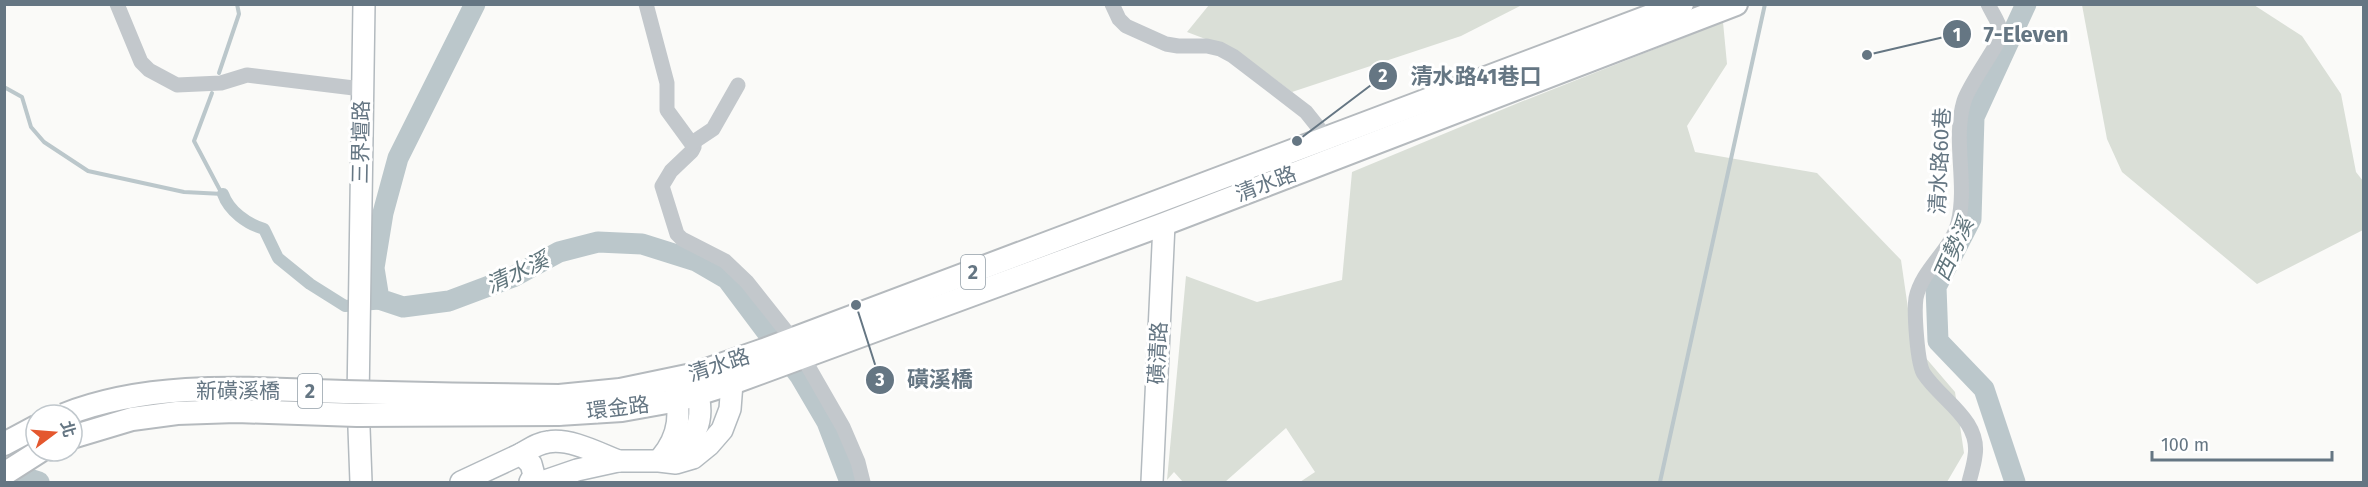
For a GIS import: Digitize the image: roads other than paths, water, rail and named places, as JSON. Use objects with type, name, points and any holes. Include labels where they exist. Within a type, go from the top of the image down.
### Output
[{"type":"main road","name":"清水路","points":[[1326,150],[1682,4]]},
{"type":"main road","name":"清水路","points":[[686,387],[786,353],[1326,150],[1736,4]]},
{"type":"main road","name":"清水路","points":[[686,387],[732,383],[786,353]]},
{"type":"main road","name":"環金路","points":[[559,405],[622,410],[686,387]]},
{"type":"main road","name":"新磺溪橋","points":[[84,408],[126,398],[196,390],[559,405]]},
{"type":"main road","name":"新磺溪橋","points":[[84,433],[132,419],[177,413],[236,411],[357,415],[559,405]]},
{"type":"main road","points":[[4,444],[24,433]]},
{"type":"main road","points":[[4,474],[24,461]]},
{"type":"street","points":[[117,4],[141,62],[149,70],[177,85],[221,83],[247,75],[362,89]]},
{"type":"street","name":"三界壇路","points":[[361,483],[359,279],[364,4]]},
{"type":"street","points":[[646,4],[667,83],[667,110],[694,147],[671,171],[662,186],[676,234],[725,261],[747,282],[786,353],[843,427],[864,483]]},
{"type":"street","points":[[1112,4],[1119,19],[1126,26],[1166,44],[1207,46],[1220,49],[1233,56],[1306,112],[1318,128],[1326,150]]},
{"type":"street","name":"清水路60巷","points":[[1969,483],[1976,455],[1973,435],[1963,417],[1922,372],[1917,341],[1916,297],[1925,276],[1943,253],[1958,224],[1961,199],[1958,141],[1964,100],[1975,75],[2000,38],[2001,30],[1988,4]]},
{"type":"street","points":[[692,143],[712,129],[738,85]]},
{"type":"street","name":"磺清路","points":[[1152,483],[1161,213]]},
{"type":"street","name":"清水路","points":[[543,483],[577,470],[618,461],[676,463],[693,458],[722,430],[727,418],[732,383]]},
{"type":"street","points":[[659,461],[670,447],[678,429],[686,387]]},
{"type":"street","name":"清水路","points":[[461,483],[540,443],[550,441],[576,445],[618,461]]},
{"type":"street","points":[[521,454],[531,464],[534,475],[530,483]]},
{"type":"waterway","points":[[219,73],[239,14],[237,4]]},
{"type":"waterway","name":"清水溪","points":[[475,4],[398,158],[383,213],[374,268],[379,299],[403,307],[449,301],[513,277],[559,252],[598,242],[642,244],[696,261],[727,279],[800,376],[827,422],[850,482]]},
{"type":"waterway","points":[[1660,482],[1765,4]]},
{"type":"waterway","name":"西勢溪","points":[[2015,482],[1984,389],[1938,341],[1936,287],[1971,219],[1974,117],[2026,4]]},
{"type":"waterway","points":[[4,87],[22,97],[31,127],[44,142],[88,171],[184,192],[223,194]]},
{"type":"waterway","points":[[212,93],[194,141],[222,194]]},
{"type":"waterway","points":[[223,194],[239,216],[264,229],[278,258],[310,284],[345,306],[387,303]]},
{"type":"waterway","points":[[4,471],[39,482]]},
{"type":"place","name":"7-Eleven","points":[[1867,55]]},
{"type":"place","name":"清水路41巷口","points":[[1297,141]]},
{"type":"place","name":"磺溪橋","points":[[856,305]]}]
